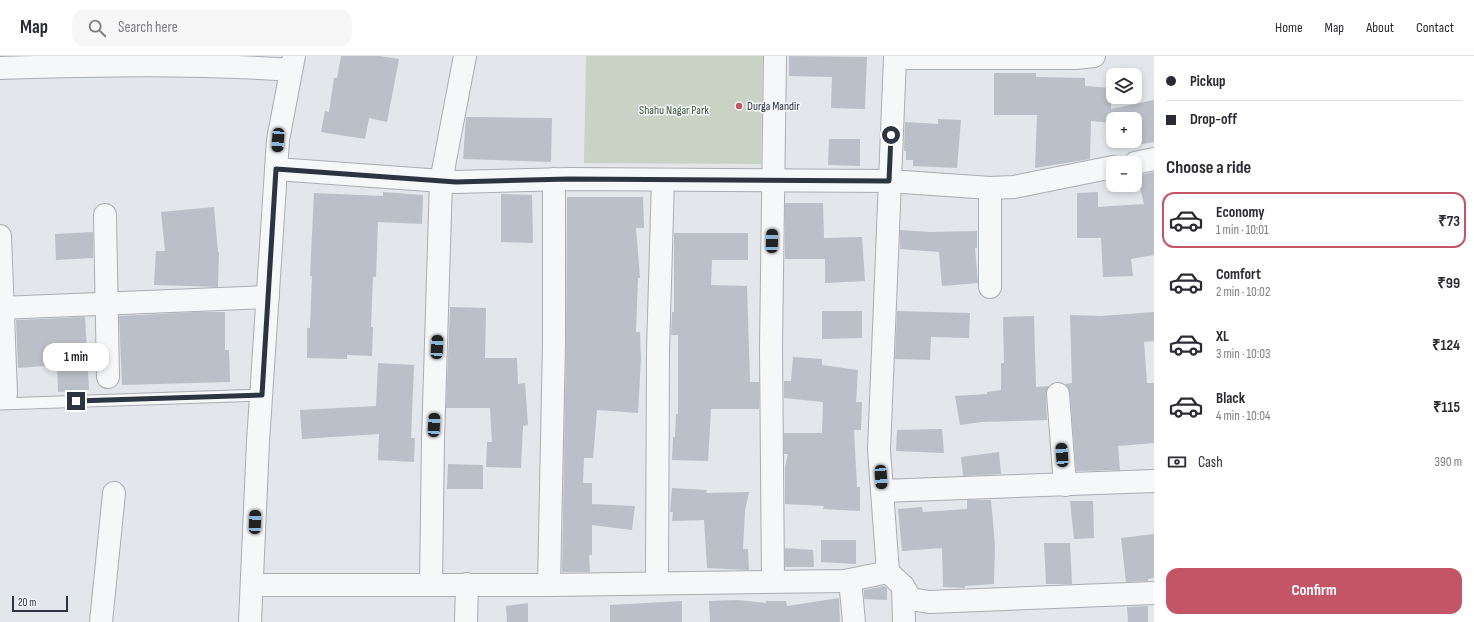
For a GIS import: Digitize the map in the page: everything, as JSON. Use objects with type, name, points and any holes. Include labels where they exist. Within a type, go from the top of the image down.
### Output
[{"type":"street","points":[[431,584],[433,440],[441,181],[465,56]]},
{"type":"street","points":[[773,581],[771,348],[775,56]]},
{"type":"street","points":[[904,622],[895,579],[882,491],[879,450],[895,57],[1075,58],[1094,56]]},
{"type":"street","points":[[0,68],[91,65],[246,67],[292,63],[278,140],[258,442],[253,585],[250,622]]},
{"type":"street","points":[[1142,162],[1154,159]]},
{"type":"street","points":[[276,169],[441,181],[554,179],[889,181],[990,188],[1014,187],[1106,168]]},
{"type":"street","points":[[549,585],[554,343],[554,179]]},
{"type":"street","points":[[657,582],[658,350],[663,180]]},
{"type":"street","points":[[990,188],[990,288]]},
{"type":"street","points":[[105,215],[108,377]]},
{"type":"street","points":[[0,236],[3,399]]},
{"type":"street","points":[[1,308],[268,298]]},
{"type":"street","points":[[1058,394],[1065,485]]},
{"type":"street","points":[[882,491],[1154,482]]},
{"type":"street","points":[[101,622],[114,493]]},
{"type":"street","points":[[253,585],[549,585],[895,579]]},
{"type":"street","points":[[895,579],[911,599],[929,602],[1154,593]]},
{"type":"street","points":[[850,580],[854,622]]},
{"type":"street","points":[[466,622],[467,584]]},
{"type":"lane","points":[[3,399],[262,395]]},
{"type":"green space","name":"Shahu Nagar Park","points":[[586,56],[763,56],[761,164],[584,163]]},
{"type":"building","points":[[341,56],[379,56],[399,59],[387,122],[369,118],[365,139],[321,132],[325,111],[329,112],[334,78],[337,78]]},
{"type":"building","points":[[789,56],[867,57],[865,109],[831,108],[832,77],[789,76]]},
{"type":"building","points":[[994,73],[1036,73],[1036,77],[1085,78],[1085,86],[1106,88],[1106,104],[1111,104],[1111,109],[1142,104],[1142,103],[1154,100],[1154,142],[1142,144],[1142,112],[1106,112],[1106,122],[1091,121],[1090,159],[1035,168],[1037,115],[994,115]]},
{"type":"building","points":[[466,117],[552,118],[551,162],[463,159]]},
{"type":"building","points":[[938,119],[961,120],[957,168],[913,166],[913,160],[906,160],[906,151],[904,151],[905,122],[938,124]]},
{"type":"building","points":[[829,139],[860,139],[860,166],[828,165]]},
{"type":"building","points":[[1154,172],[1154,255],[1131,259],[1133,276],[1103,277],[1101,238],[1077,238],[1077,193],[1098,192],[1098,207],[1144,204],[1141,192],[1142,175]]},
{"type":"building","points":[[383,192],[423,195],[422,224],[378,222],[376,277],[373,277],[371,327],[373,327],[372,356],[347,355],[347,359],[307,358],[307,328],[310,328],[312,276],[310,276],[314,193],[383,196]]},
{"type":"building","points":[[501,194],[532,195],[533,243],[501,242]]},
{"type":"building","points":[[567,197],[643,197],[644,228],[636,228],[640,278],[638,278],[636,332],[640,332],[641,359],[638,413],[597,410],[593,458],[584,458],[583,483],[592,483],[592,504],[635,506],[632,530],[592,525],[592,555],[589,555],[590,572],[562,572]]},
{"type":"building","points":[[785,203],[823,203],[824,238],[862,237],[865,281],[825,283],[825,259],[785,259]]},
{"type":"building","points":[[214,207],[219,252],[218,287],[154,285],[156,251],[165,251],[161,212]]},
{"type":"building","points":[[900,230],[930,232],[977,231],[977,248],[975,248],[978,283],[942,286],[939,252],[900,249]]},
{"type":"building","points":[[93,232],[93,258],[56,260],[55,234]]},
{"type":"building","points":[[674,233],[748,233],[748,260],[712,260],[711,285],[747,286],[750,382],[759,382],[759,409],[711,409],[708,461],[672,460],[676,414],[678,414],[678,335],[671,335],[672,312],[674,312]]},
{"type":"building","points":[[450,307],[486,308],[485,358],[517,358],[518,384],[525,383],[528,425],[523,426],[521,468],[486,467],[487,442],[492,442],[490,408],[446,408]]},
{"type":"building","points":[[822,311],[862,311],[862,338],[822,339]]},
{"type":"building","points":[[897,311],[970,313],[969,338],[931,337],[930,360],[895,359]]},
{"type":"building","points":[[225,312],[225,350],[229,350],[230,382],[122,385],[119,316]]},
{"type":"building","points":[[1154,312],[1154,341],[1144,342],[1147,383],[1154,383],[1154,443],[1118,446],[1120,470],[1076,471],[1070,393],[1065,384],[1072,383],[1070,315],[1101,316]]},
{"type":"building","points":[[1034,316],[1036,387],[1049,386],[1046,395],[1047,420],[982,422],[960,425],[955,396],[987,394],[987,392],[1001,390],[1001,363],[1004,363],[1003,317]]},
{"type":"building","points":[[85,317],[89,390],[58,392],[57,365],[18,368],[16,320]]},
{"type":"building","points":[[793,357],[822,359],[822,365],[858,370],[856,402],[862,402],[861,430],[854,430],[857,487],[860,487],[860,511],[823,509],[824,506],[785,504],[785,467],[788,454],[784,454],[784,433],[822,433],[823,402],[784,398],[784,381],[791,381]]},
{"type":"building","points":[[378,363],[414,365],[411,438],[415,438],[414,462],[378,460],[379,434],[302,439],[300,410],[376,406]]},
{"type":"building","points":[[942,429],[944,453],[896,451],[897,430]]},
{"type":"building","points":[[999,452],[1001,474],[963,476],[961,457]]},
{"type":"building","points":[[448,464],[483,465],[483,489],[447,489]]},
{"type":"building","points":[[672,488],[707,490],[706,493],[749,492],[745,511],[743,549],[748,549],[749,570],[707,568],[704,520],[672,521],[673,512],[670,512]]},
{"type":"building","points":[[967,500],[991,500],[995,545],[994,584],[965,586],[965,588],[943,587],[942,548],[902,551],[898,509],[922,507],[923,512],[967,509]]},
{"type":"building","points":[[1070,501],[1093,501],[1094,538],[1074,539]]},
{"type":"building","points":[[1154,534],[1154,578],[1148,579],[1148,581],[1126,582],[1121,538]]},
{"type":"building","points":[[821,540],[856,540],[856,564],[821,562]]},
{"type":"building","points":[[1044,543],[1070,543],[1072,584],[1046,584]]},
{"type":"building","points":[[785,548],[813,550],[814,567],[785,567]]},
{"type":"building","points":[[884,586],[887,588],[887,600],[864,599],[864,590]]},
{"type":"building","points":[[839,598],[840,622],[710,622],[709,601],[738,600],[766,603],[766,601],[786,601],[787,606]]},
{"type":"building","points":[[682,601],[682,622],[610,622],[610,605]]},
{"type":"building","points":[[528,603],[528,622],[507,622],[506,606]]},
{"type":"building","points":[[1148,606],[1148,622],[1128,622],[1127,607]]},
{"type":"place","name":"Durga Mandir","points":[[739,106]]},
{"type":"route","points":[[76,401],[262,395],[276,169],[456,182],[569,179],[889,181],[891,135]]}]
